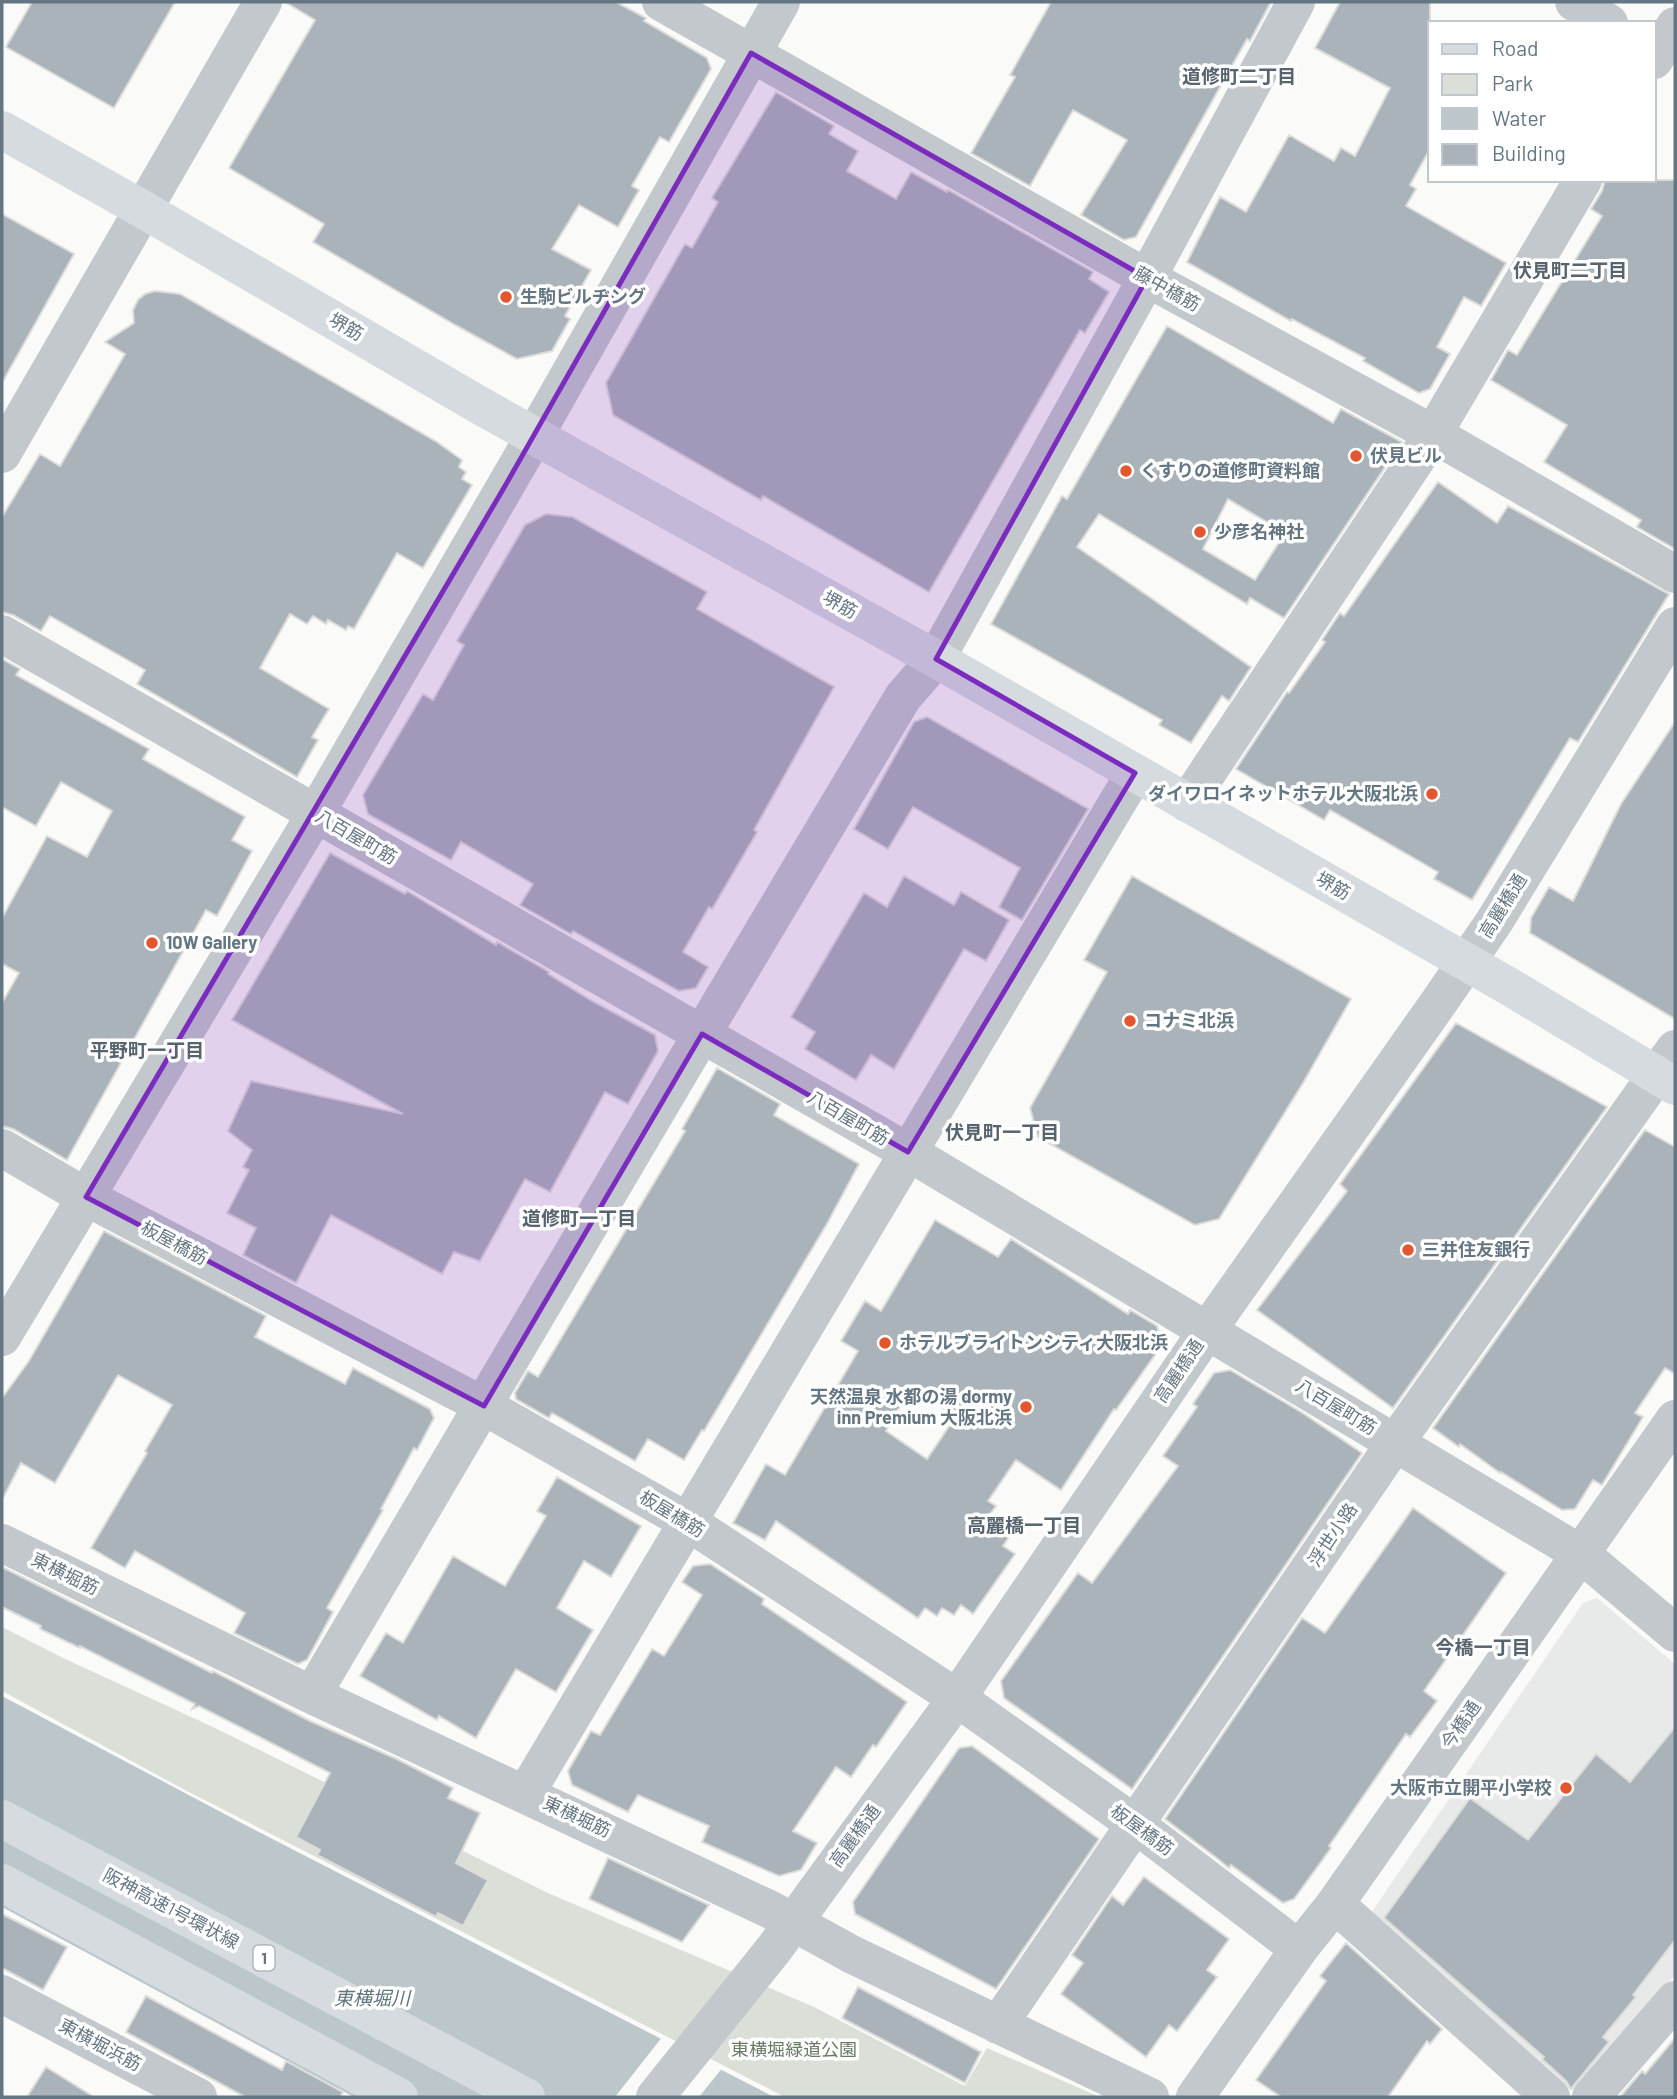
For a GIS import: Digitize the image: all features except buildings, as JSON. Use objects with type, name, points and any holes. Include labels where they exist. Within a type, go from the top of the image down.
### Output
[{"type":"main road","name":"堺筋","points":[[2,130],[486,409],[936,659],[1466,962],[1669,1070]]},
{"type":"main road","name":"阪神高速1号環状線","points":[[2,1819],[526,2097]]},
{"type":"main road","points":[[2,1883],[399,2097]]},
{"type":"street","points":[[2,454],[263,2]]},
{"type":"street","name":"藤中橋筋","points":[[661,2],[1147,278],[1433,434],[1675,574]]},
{"type":"street","points":[[2,1337],[316,813],[781,2]]},
{"type":"street","points":[[312,1695],[702,1034],[904,698],[936,659],[1296,2]]},
{"type":"street","points":[[1574,2],[1606,21]]},
{"type":"street","points":[[1187,803],[1433,434],[1582,182]]},
{"type":"street","name":"高麗橋通","points":[[655,2097],[787,1931],[957,1698],[1207,1331],[1501,911],[1675,626]]},
{"type":"street","name":"八百屋町筋","points":[[2,634],[908,1152],[1581,1554],[1675,1633]]},
{"type":"street","points":[[526,1793],[1135,774]]},
{"type":"street","name":"浮世小路","points":[[998,2025],[1395,1443],[1669,1070]]},
{"type":"street","name":"板屋橋筋","points":[[2,1148],[86,1197],[484,1406],[688,1522],[957,1698],[1135,1824],[1299,1949]]},
{"type":"street","name":"今橋通","points":[[1195,2097],[1299,1949],[1335,1905],[1675,1419]]},
{"type":"street","name":"東横堀筋","points":[[2,1543],[312,1695],[769,1909],[787,1931],[853,1955],[1150,2097]]},
{"type":"street","points":[[1335,1905],[1550,2097]]},
{"type":"street","name":"東横堀浜筋","points":[[2,1994],[182,2093]]},
{"type":"street","points":[[1591,2097],[1675,2000]]},
{"type":"highlighted area","points":[[751,53],[1147,278],[936,659],[1135,773],[908,1152],[702,1034],[484,1406],[86,1197],[505,486]]},
{"type":"shaded area","name":"大阪市立開平小学校","points":[[1597,1598],[1675,1664],[1675,1975],[1577,2090],[1562,2087],[1371,1913],[1583,1603]]},
{"type":"green space","name":"東横堀緑道公園","points":[[2,1627],[213,1727],[548,1893],[814,2007],[965,2086],[987,2048],[1100,2097],[785,2097],[185,1790],[2,1691]]},
{"type":"water","name":"東横堀川","points":[[2,1696],[251,1828],[774,2097],[354,2097],[2,1907]]},
{"type":"pier","points":[[663,2036],[723,2067],[699,2097],[615,2097]]},
{"type":"place","name":"生駒ビルヂング","points":[[506,297]]},
{"type":"place","name":"伏見ビル","points":[[1356,456]]},
{"type":"place","name":"くすりの道修町資料館","points":[[1126,471]]},
{"type":"place","name":"少彦名神社","points":[[1200,532]]},
{"type":"place","name":"ダイワロイネットホテル大阪北浜","points":[[1432,794]]},
{"type":"place","name":"10W Gallery","points":[[152,943]]},
{"type":"place","name":"コナミ北浜","points":[[1130,1021]]},
{"type":"place","name":"三井住友銀行","points":[[1408,1250]]},
{"type":"place","name":"ホテルブライトンシティ大阪北浜","points":[[885,1343]]},
{"type":"place","name":"天然温泉 水都の湯 dormy inn Premium 大阪北浜","points":[[1026,1407]]},
{"type":"place","name":"大阪市立開平小学校","points":[[1566,1788]]},
{"type":"district","name":"道修町二丁目","points":[[1239,76]]},
{"type":"district","name":"伏見町二丁目","points":[[1570,270]]},
{"type":"district","name":"平野町一丁目","points":[[147,1050]]},
{"type":"district","name":"伏見町一丁目","points":[[1002,1132]]},
{"type":"district","name":"道修町一丁目","points":[[579,1218]]},
{"type":"district","name":"高麗橋一丁目","points":[[1024,1525]]},
{"type":"district","name":"今橋一丁目","points":[[1483,1647]]}]
